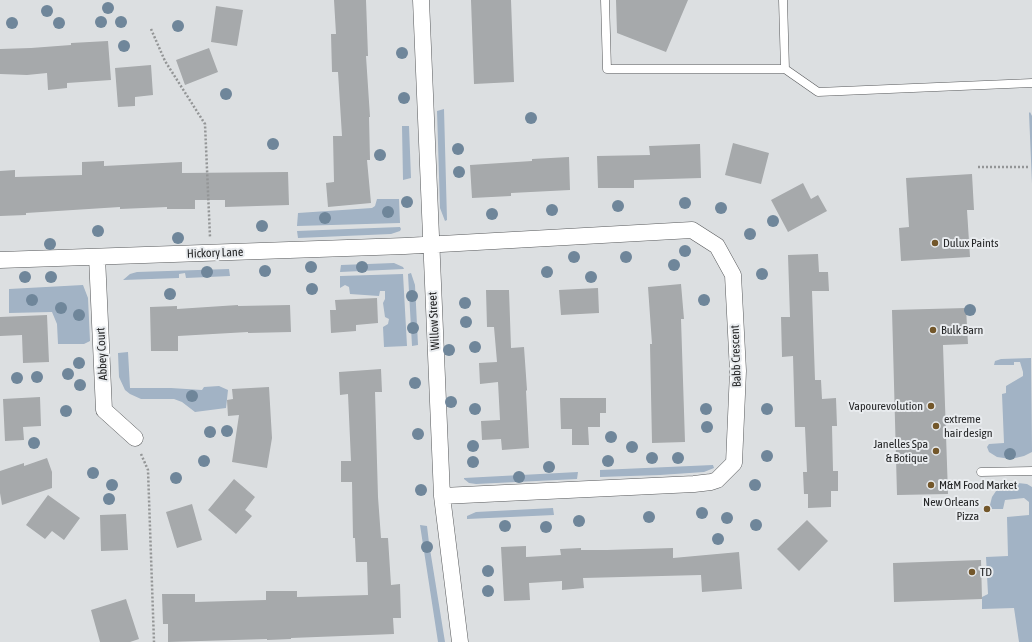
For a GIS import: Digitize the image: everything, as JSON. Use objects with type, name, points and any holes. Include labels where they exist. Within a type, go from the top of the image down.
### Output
[{"type":"street","name":"Willow Street","points":[[421,0],[442,496],[460,642]]},
{"type":"street","name":"Babb Crescent","points":[[431,244],[692,230],[717,246],[733,275],[738,371],[734,463],[716,480],[694,484],[442,496]]},
{"type":"street","name":"Hickory Lane","points":[[0,260],[431,244]]},
{"type":"street","name":"Abbey Court","points":[[97,257],[104,410],[135,438]]},
{"type":"lane","points":[[605,0],[607,69],[786,69],[818,92],[1032,83]]},
{"type":"lane","points":[[783,0],[786,69]]},
{"type":"lane","points":[[981,472],[1032,471]]},
{"type":"path","points":[[151,29],[164,61],[205,124],[212,253]]},
{"type":"path","points":[[978,168],[1028,167]]},
{"type":"path","points":[[135,438],[148,470],[154,642]]},
{"type":"shaded area","points":[[444,109],[447,220],[445,221],[440,208],[437,111]]},
{"type":"shaded area","points":[[1030,112],[1032,116],[1032,184],[1029,113]]},
{"type":"shaded area","points":[[402,126],[409,126],[411,178],[403,180]]},
{"type":"shaded area","points":[[377,199],[399,199],[400,223],[297,226],[298,213],[372,208],[375,206]]},
{"type":"shaded area","points":[[400,227],[400,231],[391,234],[298,238],[297,231]]},
{"type":"shaded area","points":[[394,263],[403,267],[404,269],[340,272],[341,265]]},
{"type":"shaded area","points":[[229,269],[230,276],[186,278],[185,273],[179,274],[179,278],[123,280],[130,274],[137,272]]},
{"type":"shaded area","points":[[411,273],[415,285],[418,345],[412,346],[408,274]]},
{"type":"shaded area","points":[[403,274],[407,346],[384,347],[383,327],[388,324],[389,319],[385,317],[383,303],[385,299],[385,291],[380,291],[379,296],[350,294],[349,287],[345,285],[340,288],[340,276]]},
{"type":"shaded area","points":[[83,285],[88,298],[90,341],[84,344],[58,344],[57,324],[52,312],[9,313],[9,289]]},
{"type":"shaded area","points":[[128,352],[130,388],[202,390],[204,387],[219,386],[228,390],[226,408],[195,412],[182,402],[174,399],[141,399],[130,394],[125,390],[119,377],[118,353]]},
{"type":"shaded area","points":[[1031,358],[1032,452],[1024,456],[1011,459],[997,457],[989,452],[987,447],[989,444],[1004,443],[1002,394],[1006,393],[1006,386],[1023,376],[1023,372],[1020,362],[1014,362],[1014,365],[994,365],[995,361],[1001,359]]},
{"type":"shaded area","points":[[713,465],[714,468],[704,472],[600,477],[600,470]]},
{"type":"shaded area","points":[[578,472],[577,479],[476,484],[469,483],[464,479],[464,478]]},
{"type":"shaded area","points":[[1009,482],[1027,484],[1032,487],[1032,642],[1019,642],[1014,608],[982,609],[982,597],[988,594],[986,557],[1008,556],[1007,517],[1029,515],[1029,502],[1024,498],[1005,500],[1003,509],[992,509],[990,505],[992,497],[998,488]]},
{"type":"shaded area","points":[[553,508],[554,515],[467,519],[467,516],[476,512]]},
{"type":"shaded area","points":[[420,525],[427,526],[445,642],[438,642]]},
{"type":"building","points":[[334,0],[366,0],[368,56],[366,56],[370,117],[370,160],[367,160],[371,203],[328,207],[326,183],[334,182],[333,136],[342,136],[338,72],[332,72],[331,34],[336,34]]},
{"type":"building","points":[[471,0],[511,0],[514,82],[474,84]]},
{"type":"building","points":[[616,0],[688,0],[666,52],[617,33]]},
{"type":"building","points":[[216,6],[243,10],[237,46],[211,42]]},
{"type":"building","points":[[108,41],[111,80],[67,83],[67,88],[48,90],[47,73],[27,75],[0,74],[0,49],[31,48],[71,45],[71,43]]},
{"type":"building","points":[[209,48],[218,72],[185,85],[176,60]]},
{"type":"building","points":[[151,65],[153,95],[135,97],[135,106],[118,107],[115,68]]},
{"type":"building","points":[[733,143],[769,153],[761,184],[725,175]]},
{"type":"building","points":[[700,144],[701,178],[634,180],[634,188],[598,188],[597,156],[650,155],[649,146]]},
{"type":"building","points":[[569,157],[570,190],[511,193],[511,196],[472,198],[470,165]]},
{"type":"building","points":[[104,161],[104,166],[182,162],[182,173],[288,172],[289,205],[225,207],[225,200],[195,200],[195,209],[167,209],[167,207],[120,209],[120,207],[0,216],[0,171],[15,170],[15,177],[82,175],[82,162]]},
{"type":"building","points":[[972,174],[974,210],[967,210],[970,257],[901,261],[899,228],[909,227],[906,178]]},
{"type":"building","points":[[803,183],[811,199],[818,195],[827,211],[788,232],[771,200]]},
{"type":"building","points":[[818,254],[819,272],[828,272],[829,291],[812,291],[815,380],[821,380],[822,399],[836,398],[837,426],[832,426],[833,471],[838,471],[838,491],[831,491],[831,507],[808,508],[808,494],[804,494],[803,472],[807,472],[805,427],[795,427],[793,356],[782,357],[781,317],[790,317],[788,255]]},
{"type":"building","points":[[681,284],[684,319],[681,319],[685,442],[652,443],[650,344],[652,344],[648,287]]},
{"type":"building","points":[[598,288],[599,313],[561,315],[559,290]]},
{"type":"building","points":[[486,290],[509,290],[511,348],[524,347],[529,448],[502,450],[501,439],[482,440],[481,421],[500,420],[498,382],[480,384],[479,363],[497,362],[494,327],[487,327]]},
{"type":"building","points":[[377,298],[378,323],[356,325],[356,331],[331,333],[330,310],[336,310],[335,300]]},
{"type":"building","points":[[238,305],[290,305],[291,332],[248,332],[178,336],[178,351],[151,351],[150,307],[177,306],[177,309]]},
{"type":"building","points":[[966,308],[968,344],[943,345],[948,494],[897,495],[892,310]]},
{"type":"building","points":[[47,315],[49,362],[23,363],[22,335],[0,336],[0,317]]},
{"type":"building","points":[[381,369],[382,392],[375,392],[378,497],[381,538],[388,538],[391,585],[400,584],[401,618],[393,618],[394,634],[267,640],[168,642],[168,624],[163,624],[162,594],[195,594],[195,602],[266,600],[266,591],[297,591],[297,597],[368,595],[367,562],[356,562],[355,538],[353,538],[352,482],[341,482],[341,461],[351,461],[348,394],[340,395],[339,372]]},
{"type":"building","points":[[269,387],[272,438],[267,468],[232,462],[239,415],[228,416],[227,400],[233,399],[232,389]]},
{"type":"building","points":[[40,397],[41,426],[23,427],[24,440],[5,441],[3,399]]},
{"type":"building","points":[[560,398],[606,398],[606,413],[600,413],[600,427],[588,427],[589,445],[572,445],[572,429],[561,429]]},
{"type":"building","points":[[47,458],[52,472],[52,488],[2,505],[0,493],[0,471],[24,463],[24,466]]},
{"type":"building","points":[[234,479],[255,497],[245,510],[252,516],[236,534],[208,510]]},
{"type":"building","points":[[48,495],[80,518],[64,540],[52,531],[45,539],[26,525]]},
{"type":"building","points":[[192,504],[202,540],[177,548],[166,512]]},
{"type":"building","points":[[126,514],[128,550],[101,551],[100,515]]},
{"type":"building","points":[[807,520],[828,541],[799,571],[777,549]]},
{"type":"building","points":[[526,546],[526,557],[561,555],[560,549],[581,548],[581,550],[607,550],[673,548],[673,558],[739,552],[742,589],[702,592],[701,575],[583,578],[584,588],[562,590],[562,581],[529,583],[530,600],[504,601],[501,547]]},
{"type":"building","points":[[981,560],[982,599],[894,602],[893,563]]},
{"type":"building","points":[[126,599],[139,639],[130,642],[100,642],[91,610]]},
{"type":"place","name":"Dulux Paints","points":[[935,243]]},
{"type":"place","name":"Bulk Barn","points":[[933,330]]},
{"type":"place","name":"Vapourevolution","points":[[931,406]]},
{"type":"place","name":"extreme hair design","points":[[936,426]]},
{"type":"place","name":"Janelles Spa & Botique","points":[[936,451]]},
{"type":"place","name":"M&M Food Market","points":[[931,485]]},
{"type":"place","name":"New Orleans Pizza","points":[[987,509]]},
{"type":"place","name":"TD","points":[[972,572]]}]
